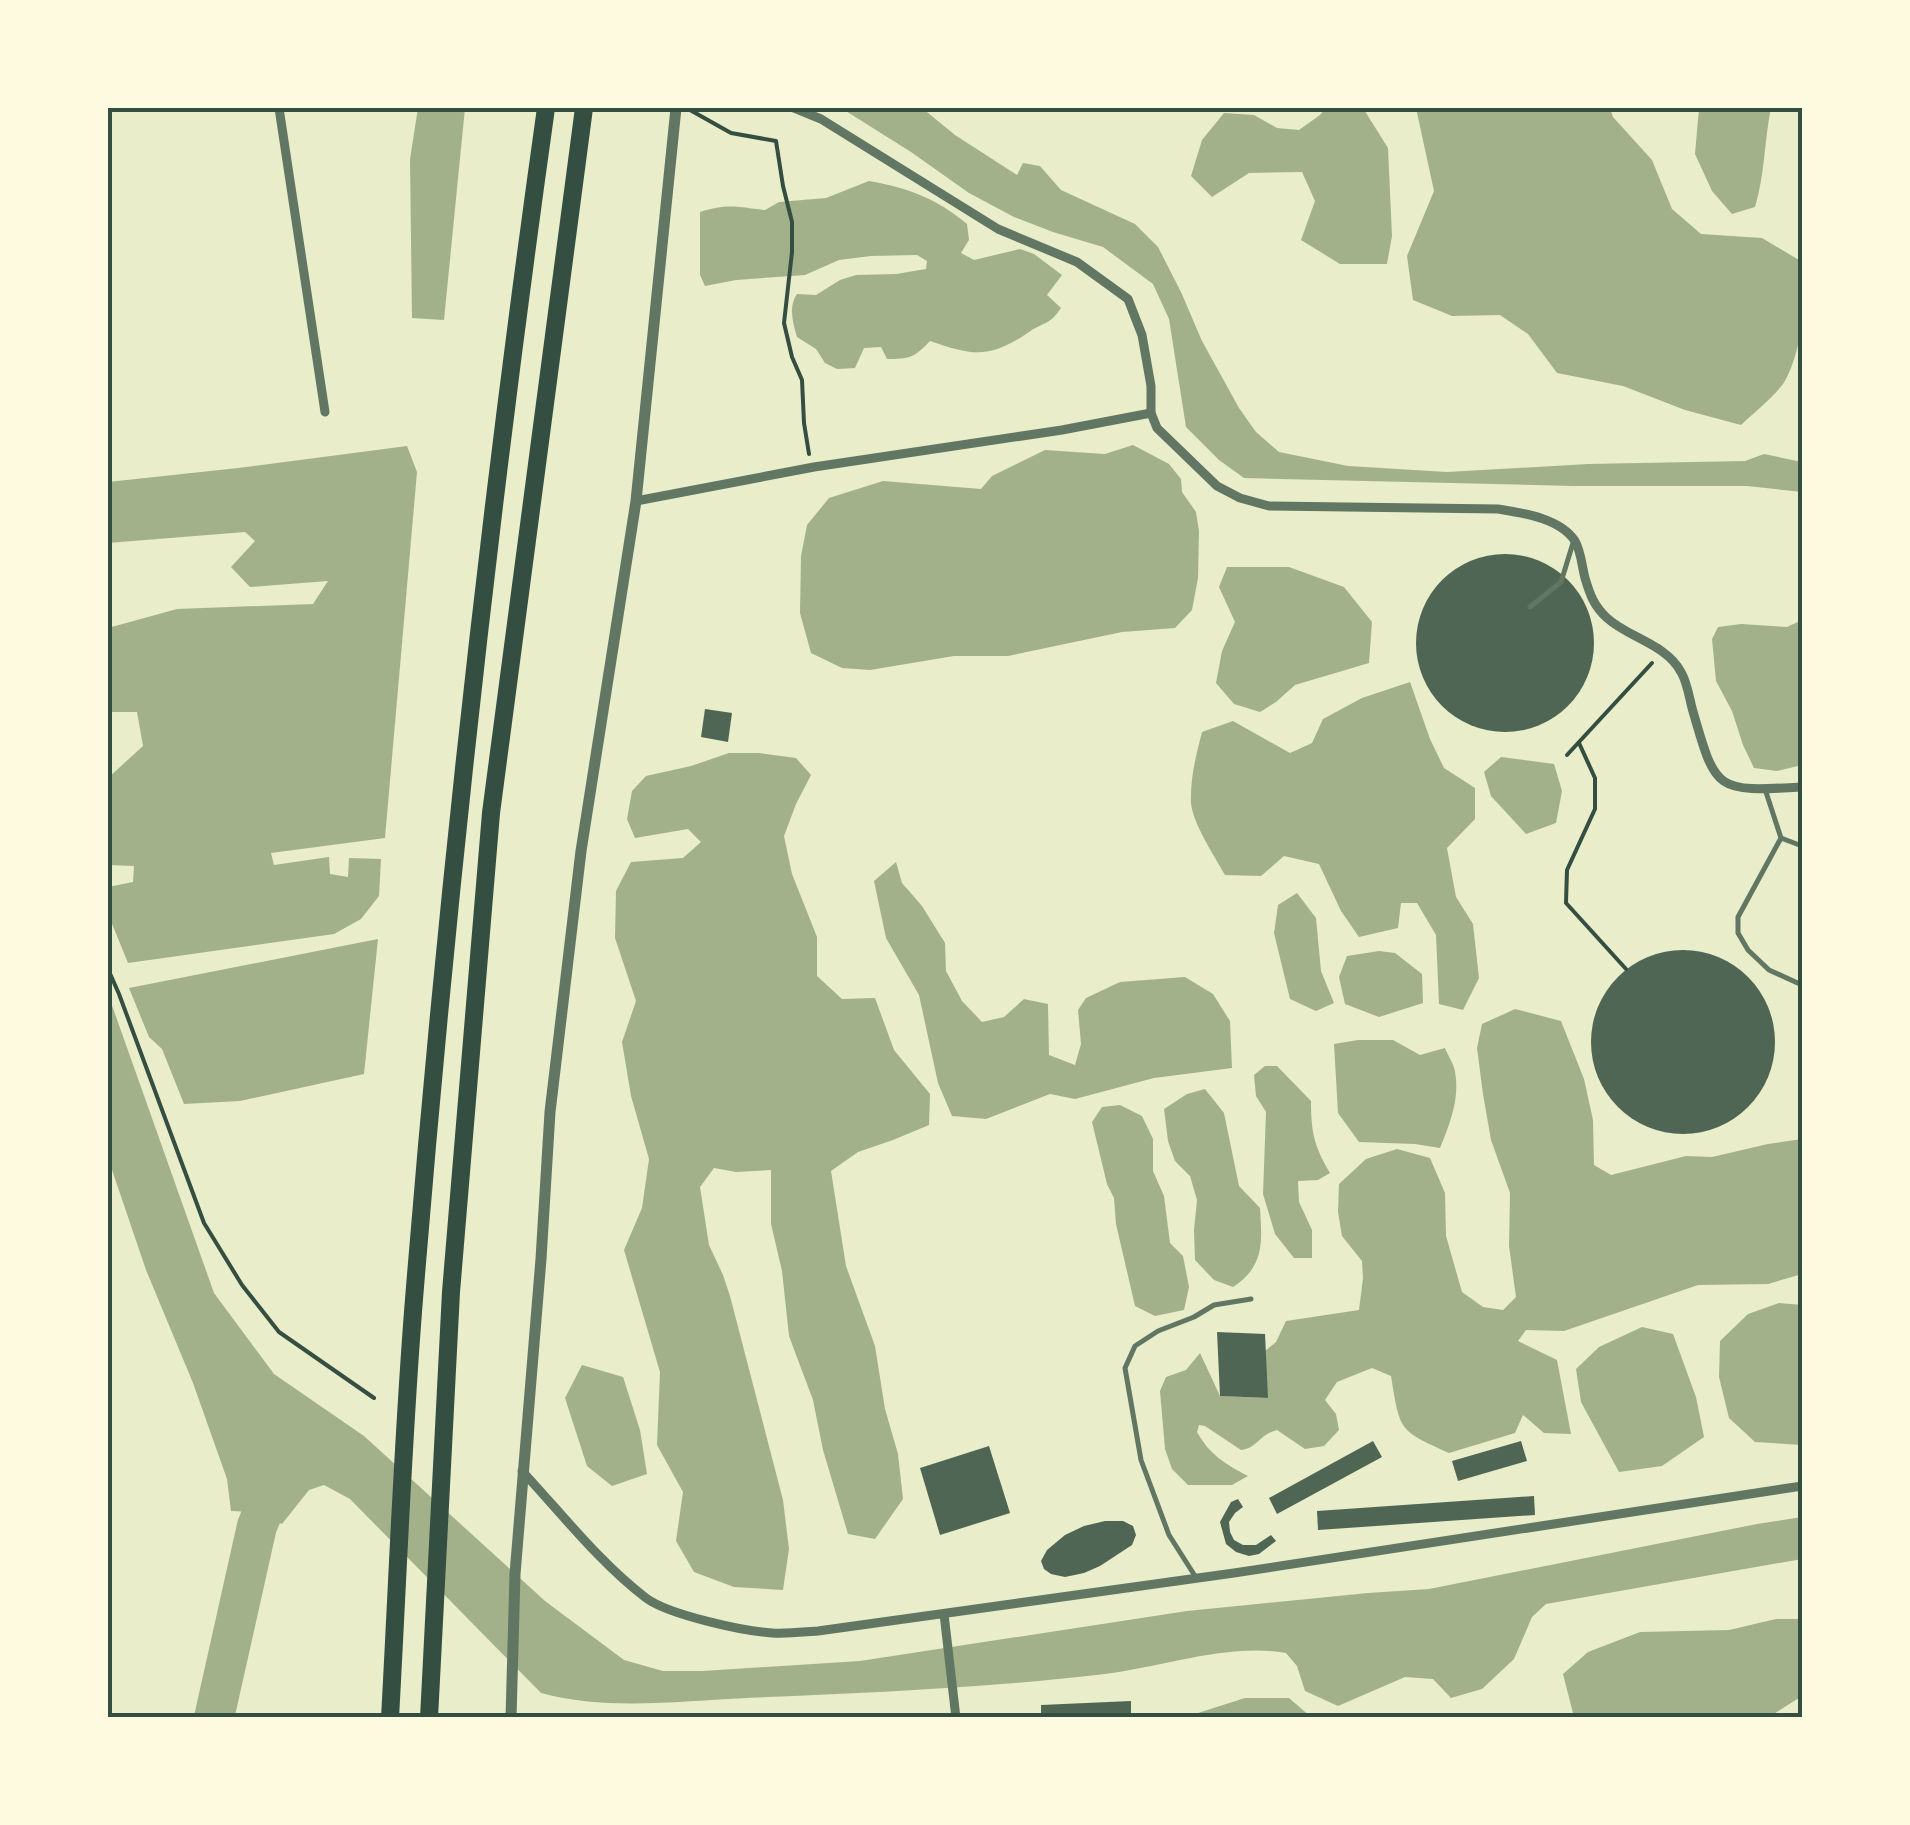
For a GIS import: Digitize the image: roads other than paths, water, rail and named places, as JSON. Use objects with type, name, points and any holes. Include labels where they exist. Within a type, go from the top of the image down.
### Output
[{"type":"highway","points":[[390,1718],[415,1290],[459,811],[514,338],[546,108]]},
{"type":"highway","points":[[429,1718],[451,1292],[492,813],[584,108]]},
{"type":"street","points":[[279,108],[325,412]]},
{"type":"street","points":[[511,1718],[515,1574],[550,1112],[566,964],[636,501],[676,108]]},
{"type":"street","points":[[794,108],[821,119],[998,229],[1077,262],[1128,299],[1142,335],[1151,386],[1151,413],[1157,428],[1217,486],[1269,506],[1498,509],[1536,516],[1558,527],[1574,540],[1592,602],[1609,620],[1671,657],[1682,673],[1706,757],[1716,777],[1731,786],[1751,790],[1802,786]]},
{"type":"street","points":[[636,501],[1151,413]]},
{"type":"street","points":[[522,1471],[610,1565],[649,1600],[687,1615],[771,1633],[818,1631],[944,1614],[1802,1486]]},
{"type":"street","points":[[944,1614],[956,1718]]},
{"type":"lane","points":[[1530,608],[1562,582],[1574,540]]},
{"type":"lane","points":[[1765,789],[1781,838],[1738,917],[1738,933],[1748,950],[1770,970],[1802,985]]},
{"type":"lane","points":[[1781,838],[1802,846]]},
{"type":"lane","points":[[1196,1578],[1169,1535],[1141,1460],[1125,1368],[1135,1346],[1158,1331],[1214,1305],[1251,1299]]},
{"type":"waterway","points":[[214,1718],[257,1526],[282,1467]]}]
